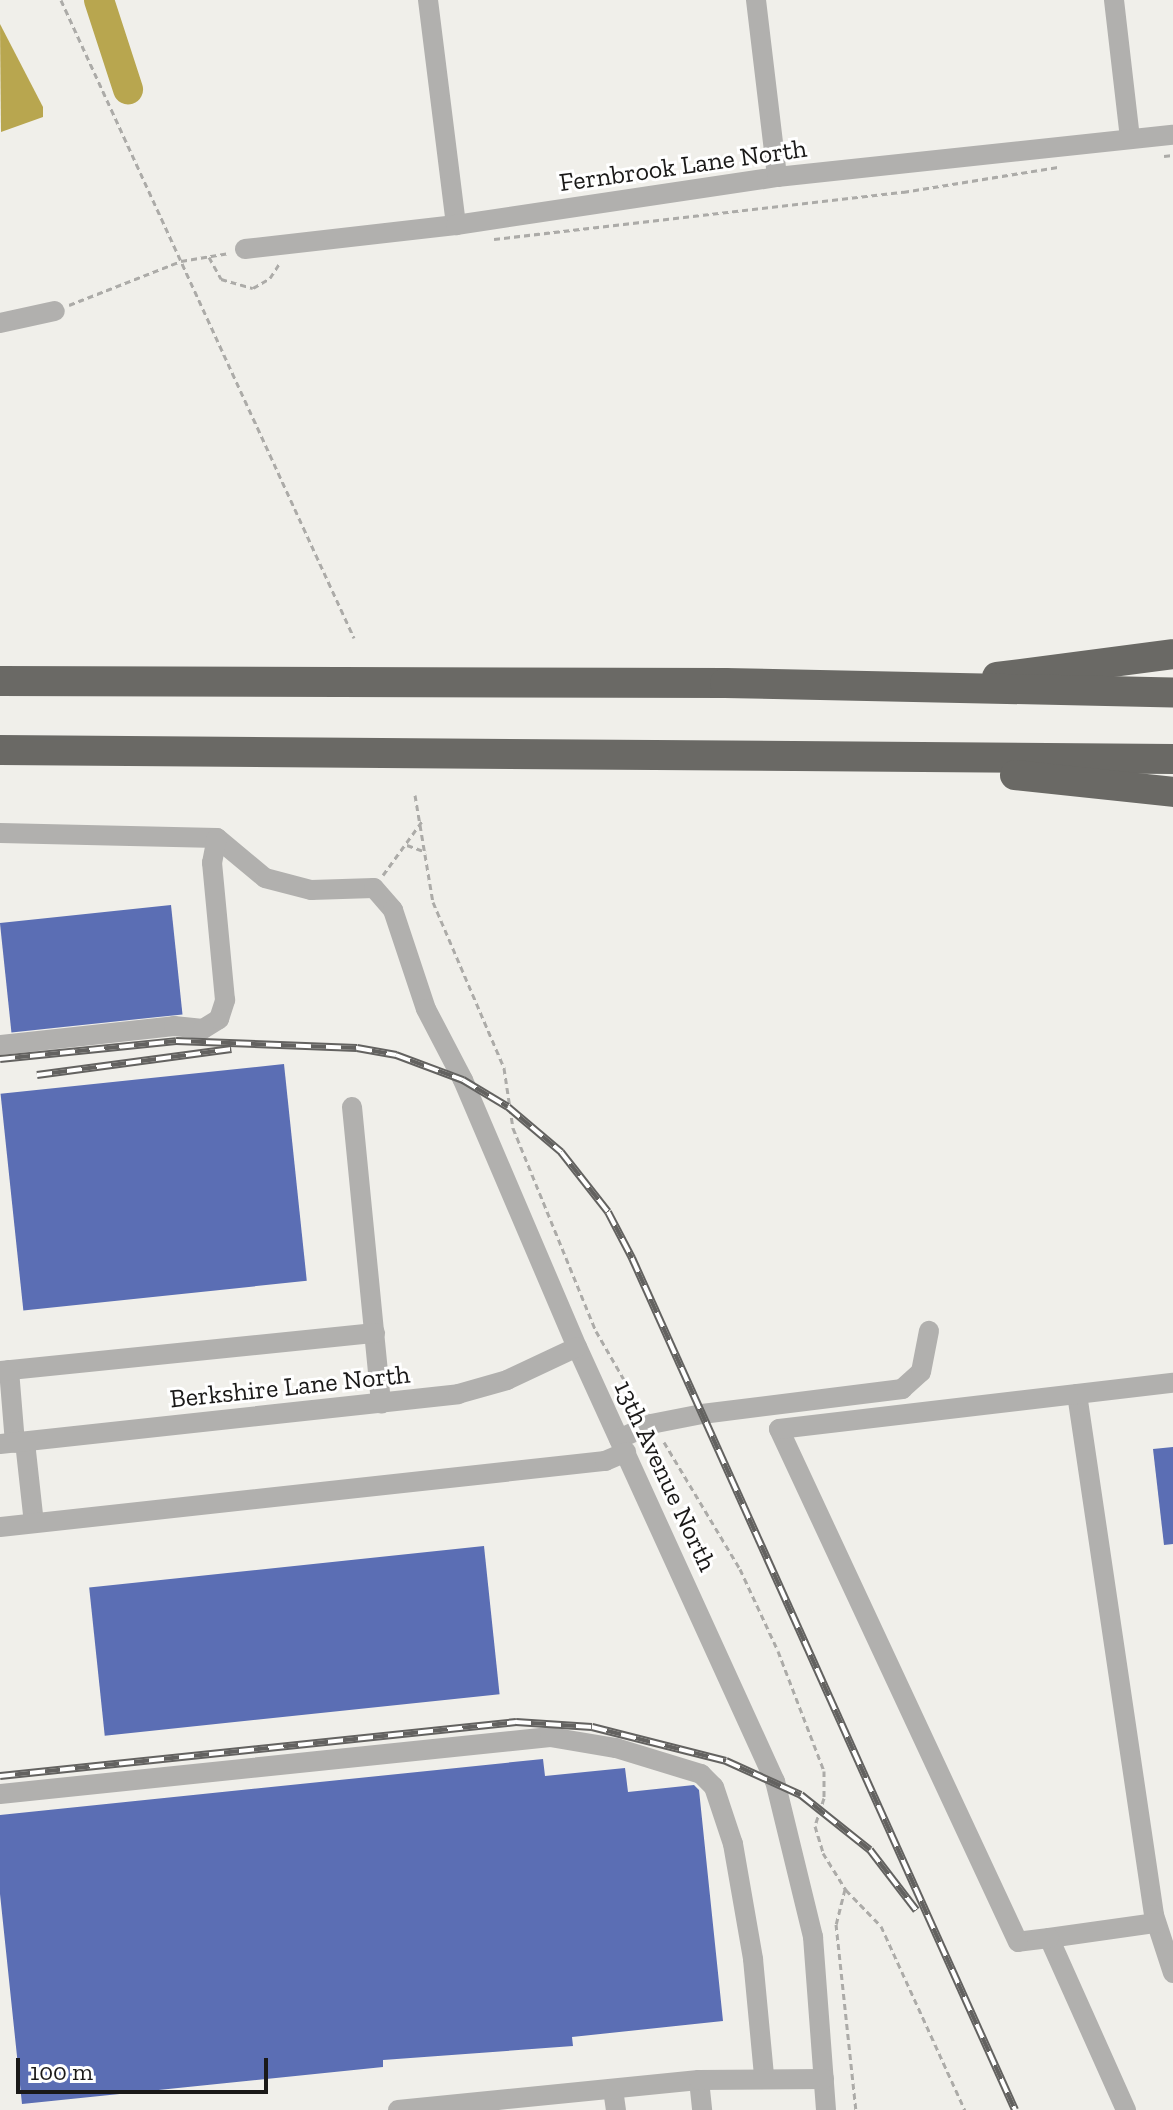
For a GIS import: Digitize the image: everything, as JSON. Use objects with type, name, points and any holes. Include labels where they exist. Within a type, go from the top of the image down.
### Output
[{"type":"highway","points":[[934,690],[1044,668],[1173,654]]},
{"type":"highway","points":[[0,681],[725,683],[934,690],[1173,692]]},
{"type":"highway","points":[[0,750],[1173,759]]},
{"type":"highway","points":[[846,757],[1173,792]]},
{"type":"street","points":[[428,0],[456,225]]},
{"type":"street","points":[[756,0],[777,177]]},
{"type":"street","points":[[1114,0],[1130,139]]},
{"type":"street","name":"Fernbrook Lane North","points":[[245,249],[456,225],[777,177],[1173,135]]},
{"type":"street","points":[[0,323],[55,311]]},
{"type":"street","points":[[0,833],[217,838],[265,878],[311,890],[374,888]]},
{"type":"street","points":[[0,1045],[174,1026],[203,1029],[219,1019],[225,1000],[212,863],[217,838]]},
{"type":"street","name":"13th Avenue North","points":[[374,888],[393,910],[426,1009],[463,1080],[577,1347],[730,1677],[786,1815],[813,1937],[826,2110]]},
{"type":"street","points":[[352,1107],[381,1404]]},
{"type":"street","points":[[0,1527],[605,1461],[651,1424],[902,1389],[921,1372],[929,1331]]},
{"type":"street","points":[[34,1523],[13,1443],[5,1371],[375,1333]]},
{"type":"street","name":"Berkshire Lane North","points":[[13,1443],[381,1404],[470,1391],[543,1366],[577,1347]]},
{"type":"street","points":[[1156,1923],[1018,1942],[779,1429],[1173,1383]]},
{"type":"street","points":[[1077,1394],[1156,1923],[1173,1973]]},
{"type":"street","points":[[0,1794],[550,1737],[616,1748],[701,1774],[714,1787],[733,1844],[753,1959],[764,2076]]},
{"type":"street","points":[[1049,1938],[1126,2110]]},
{"type":"street","points":[[398,2110],[562,2101],[613,2089],[699,2080],[764,2076],[824,2079]]},
{"type":"street","points":[[699,2080],[702,2110]]},
{"type":"street","points":[[613,2089],[616,2110]]},
{"type":"path","points":[[61,0],[354,638]]},
{"type":"path","points":[[1160,156],[1173,155]]},
{"type":"path","points":[[488,240],[1024,176],[1066,165]]},
{"type":"path","points":[[55,311],[181,261],[245,249],[283,258],[270,278],[253,288],[221,279],[209,257]]},
{"type":"path","points":[[415,795],[423,820],[433,902],[504,1068],[513,1128],[596,1331],[713,1520],[768,1626],[824,1771],[817,1835],[845,1889],[881,1926],[965,2110]]},
{"type":"path","points":[[374,888],[423,820]]},
{"type":"path","points":[[407,845],[426,852]]},
{"type":"path","points":[[845,1889],[836,1924],[856,2110]]},
{"type":"shaded area","points":[[0,24],[43,107],[43,117],[1,132]]},
{"type":"building","points":[[171,905],[182,1014],[11,1032],[0,923]]},
{"type":"building","points":[[284,1064],[307,1281],[23,1311],[1,1094]]},
{"type":"building","points":[[1173,1447],[1173,1544],[1164,1545],[1153,1449]]},
{"type":"building","points":[[484,1546],[500,1694],[105,1736],[89,1587]]},
{"type":"building","points":[[543,1759],[545,1776],[625,1768],[628,1792],[694,1785],[699,1790],[723,2021],[572,2037],[573,2046],[383,2060],[383,2067],[22,2104],[0,1894],[0,1815]]},
{"type":"waterway","points":[[99,0],[128,89]]},
{"type":"railway","points":[[0,1059],[176,1041],[357,1048],[396,1055],[463,1080],[508,1107],[561,1152],[608,1212],[632,1258],[1015,2110]]},
{"type":"railway","points":[[37,1075],[231,1049]]},
{"type":"railway","points":[[0,1776],[516,1722],[592,1727],[726,1761],[801,1795],[870,1850],[916,1910]]}]
